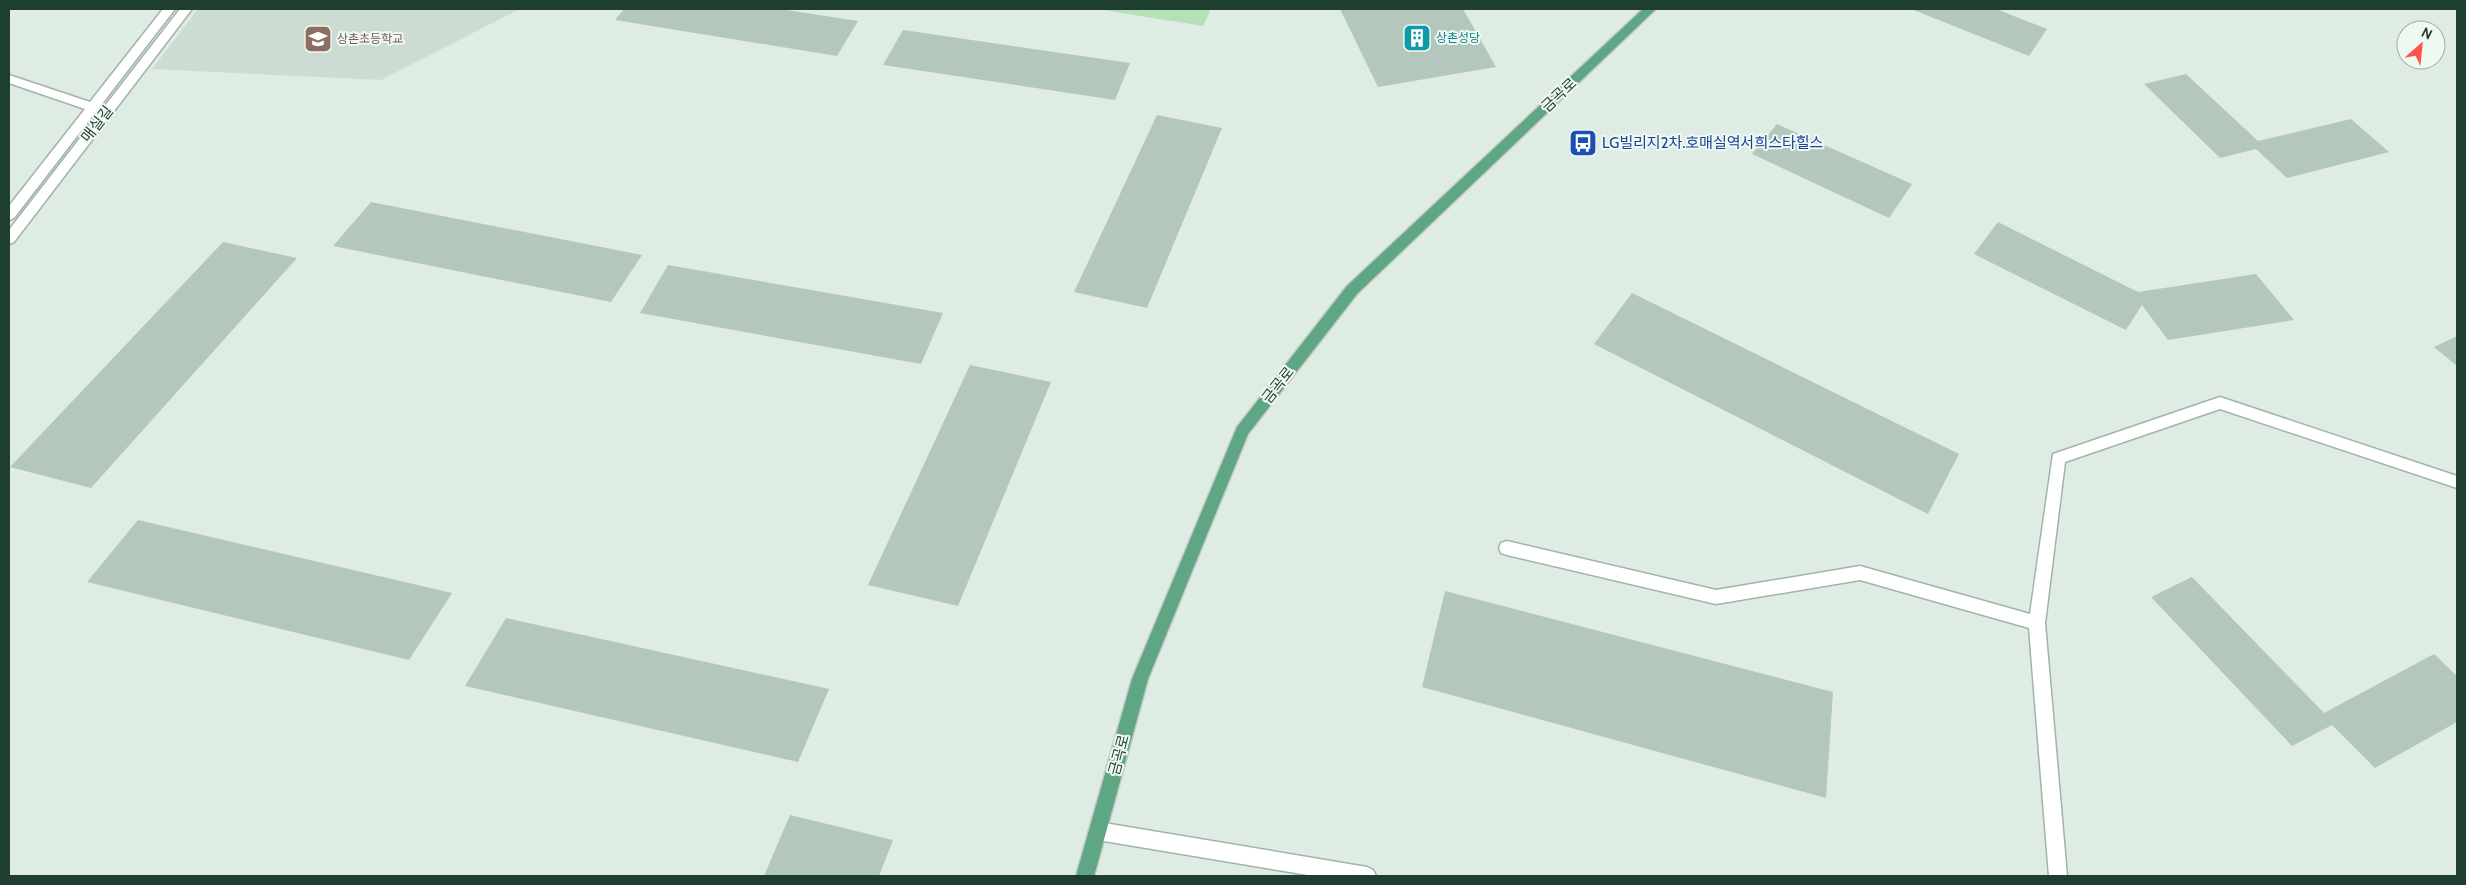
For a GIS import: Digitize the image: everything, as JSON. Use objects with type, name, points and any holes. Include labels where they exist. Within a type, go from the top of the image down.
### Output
[{"type":"main road","name":"금곡로","points":[[1085,876],[1140,679],[1242,431],[1352,290],[1650,9]]},
{"type":"street","points":[[9,215],[169,9]]},
{"type":"street","name":"매실길","points":[[9,239],[186,9]]},
{"type":"street","points":[[9,78],[92,107]]},
{"type":"street","points":[[2058,876],[2037,623],[2058,458],[2220,403],[2457,482]]},
{"type":"street","points":[[1507,548],[1716,597],[1860,573],[2037,623]]},
{"type":"street","points":[[1098,831],[1367,876]]},
{"type":"shaded area","name":"상촌초등학교","points":[[198,9],[520,9],[381,80],[152,69]]},
{"type":"green space","points":[[1097,9],[1211,9],[1203,26]]},
{"type":"building","points":[[624,9],[780,9],[858,21],[837,56],[615,20]]},
{"type":"building","name":"상촌성당","points":[[1340,9],[1463,9],[1496,67],[1378,87]]},
{"type":"building","points":[[1911,9],[1996,9],[2047,29],[2029,56]]},
{"type":"building","points":[[903,30],[1130,63],[1115,100],[883,65]]},
{"type":"building","points":[[2186,74],[2258,141],[2351,119],[2389,152],[2287,178],[2256,149],[2220,158],[2144,84]]},
{"type":"building","points":[[1157,115],[1222,128],[1147,308],[1074,292]]},
{"type":"building","points":[[1777,124],[1912,184],[1889,218],[1752,154]]},
{"type":"building","points":[[371,202],[642,255],[611,302],[333,246]]},
{"type":"building","points":[[1998,222],[2138,292],[2256,274],[2294,320],[2168,340],[2142,305],[2126,330],[1974,254]]},
{"type":"building","points":[[223,242],[297,258],[91,488],[10,467]]},
{"type":"building","points":[[668,265],[943,313],[921,364],[640,313]]},
{"type":"building","points":[[1632,293],[1959,454],[1928,514],[1594,344]]},
{"type":"building","points":[[2457,336],[2457,366],[2434,347]]},
{"type":"building","points":[[970,365],[1051,382],[958,606],[868,585]]},
{"type":"building","points":[[138,520],[452,593],[409,660],[87,582]]},
{"type":"building","points":[[2192,577],[2324,713],[2434,654],[2457,676],[2457,722],[2375,768],[2332,725],[2292,746],[2151,597]]},
{"type":"building","points":[[1445,591],[1833,692],[1826,798],[1422,687]]},
{"type":"building","points":[[506,618],[829,689],[798,762],[465,686]]},
{"type":"building","points":[[790,815],[893,840],[879,876],[764,876]]},
{"type":"place","name":"상촌성당","points":[[1417,38]]},
{"type":"place","name":"상촌초등학교","points":[[318,39]]},
{"type":"place","name":"LG빌리지2차.호매실역서희스타힐스","points":[[1583,143]]}]
